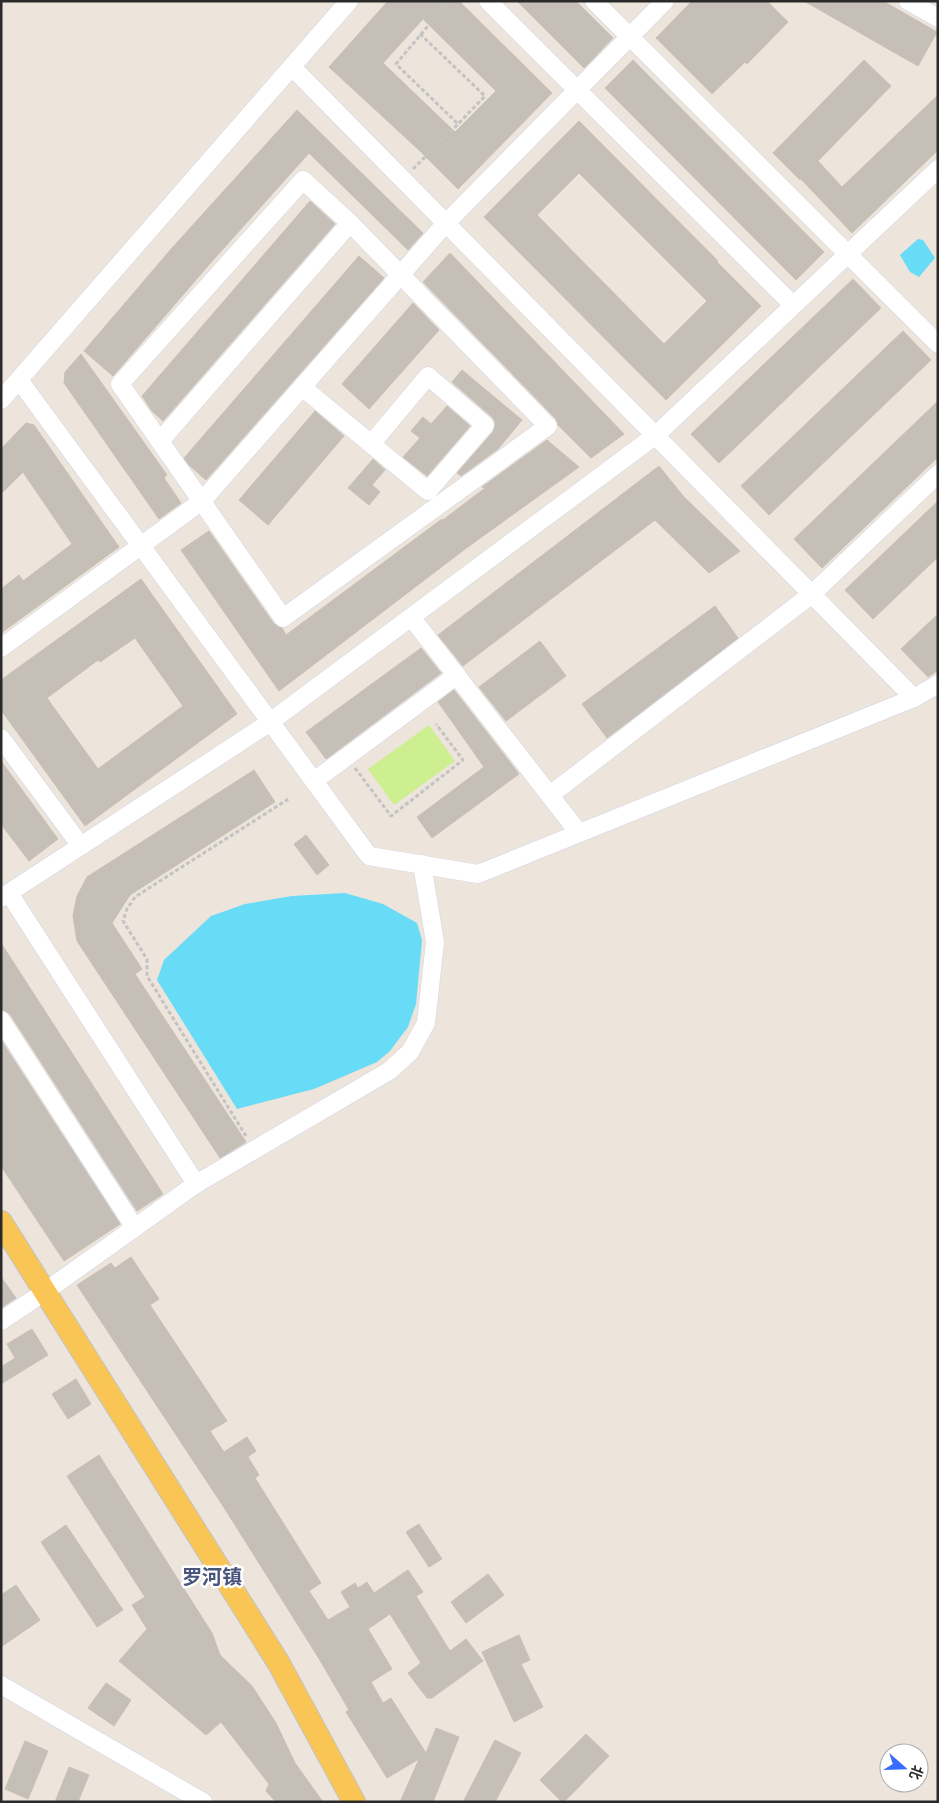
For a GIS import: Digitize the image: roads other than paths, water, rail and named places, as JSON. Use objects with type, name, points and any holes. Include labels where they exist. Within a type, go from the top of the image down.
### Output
[{"type":"main road","points":[[1,1222],[278,1662],[354,1802]]},
{"type":"street","points":[[1,400],[349,1]]},
{"type":"street","points":[[488,1],[794,305]]},
{"type":"street","points":[[594,1],[938,344]]},
{"type":"street","points":[[1,648],[202,501],[446,223],[665,1]]},
{"type":"street","points":[[908,1],[938,18]]},
{"type":"street","points":[[292,67],[914,698]]},
{"type":"street","points":[[196,1184],[5,896],[270,722],[656,435],[938,169]]},
{"type":"street","points":[[303,180],[350,223],[400,275],[548,426],[283,618],[120,384],[303,180]]},
{"type":"street","points":[[160,441],[350,223]]},
{"type":"street","points":[[302,387],[371,444],[428,491],[485,425],[428,376],[371,444]]},
{"type":"street","points":[[19,380],[368,856],[478,874],[914,698],[938,684]]},
{"type":"street","points":[[550,795],[812,594],[938,474]]},
{"type":"street","points":[[411,617],[579,833]]},
{"type":"street","points":[[314,781],[457,675]]},
{"type":"street","points":[[1,738],[82,846]]},
{"type":"street","points":[[1,1321],[196,1184],[389,1071],[410,1052],[426,1023],[435,942],[422,864]]},
{"type":"street","points":[[1,1020],[135,1228]]},
{"type":"street","points":[[1,1685],[203,1802]]},
{"type":"water","points":[[918,239],[923,240],[935,258],[919,277],[910,272],[900,255]]},
{"type":"water","points":[[345,893],[383,904],[417,923],[422,940],[416,1004],[408,1027],[390,1051],[377,1062],[314,1089],[237,1109],[157,980],[164,960],[211,916],[245,904],[292,896]]},
{"type":"district","name":"罗河镇","points":[[212,1577]]}]
